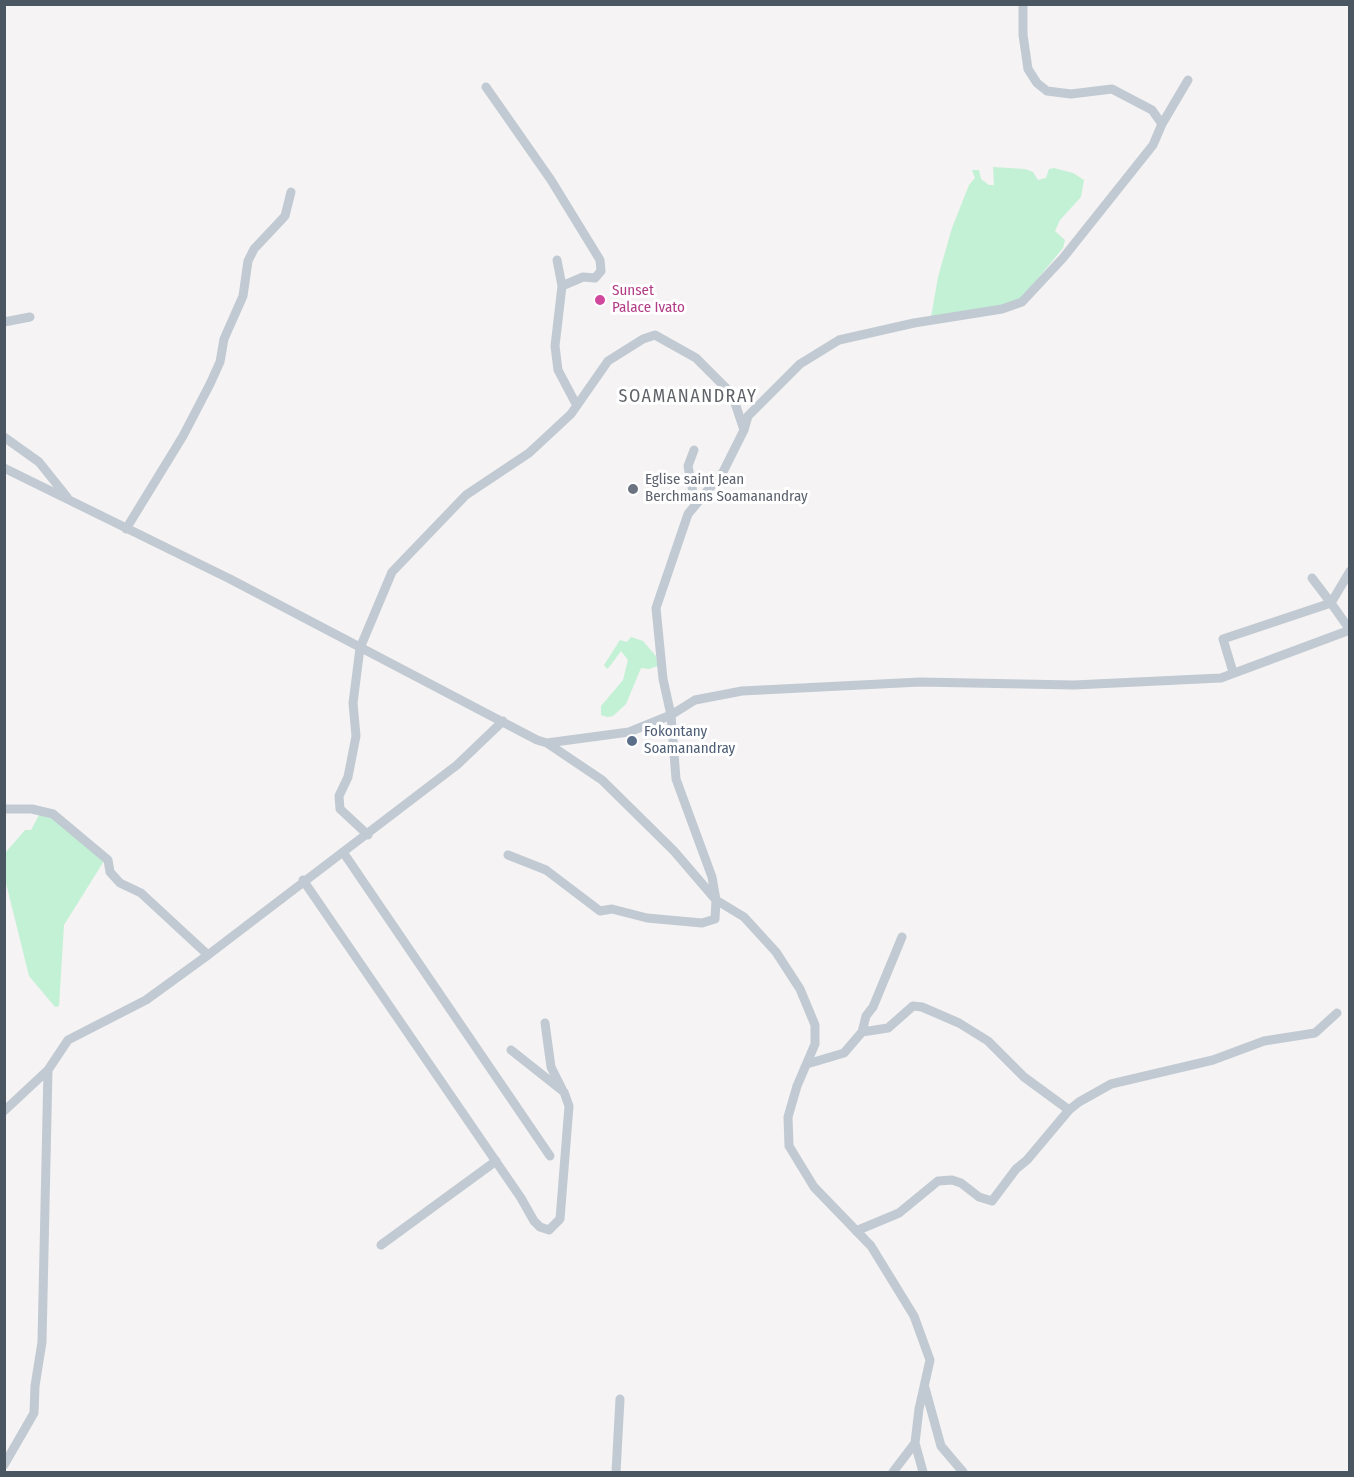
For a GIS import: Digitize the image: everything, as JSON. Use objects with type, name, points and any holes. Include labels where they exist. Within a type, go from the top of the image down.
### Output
[{"type":"street","points":[[1023,4],[1023,35],[1028,69],[1037,83],[1047,91],[1071,94],[1112,89],[1152,110],[1162,124]]},
{"type":"street","points":[[508,855],[546,870],[600,911],[612,909],[647,918],[702,923],[715,919],[716,900],[712,877],[676,779],[671,715],[663,679],[656,608],[688,513],[723,472],[748,417],[800,364],[839,340],[914,323],[1002,309],[1022,302],[1063,258],[1153,145],[1162,124],[1188,80]]},
{"type":"street","points":[[486,87],[551,180],[600,260],[601,271],[595,278],[583,277],[562,286]]},
{"type":"street","points":[[126,529],[183,436],[210,384],[220,362],[224,339],[243,296],[248,261],[254,249],[285,216],[291,192]]},
{"type":"street","points":[[557,260],[562,286],[555,346],[558,370],[576,404]]},
{"type":"street","points":[[4,322],[30,317]]},
{"type":"street","points":[[368,835],[340,809],[339,796],[348,777],[356,736],[353,703],[360,648],[392,572],[466,495],[529,453],[571,414],[608,361],[643,339],[655,335],[696,358],[732,394],[744,430]]},
{"type":"street","points":[[4,437],[39,462],[71,501]]},
{"type":"street","points":[[694,450],[688,466],[695,503]]},
{"type":"street","points":[[4,468],[537,740],[547,743],[602,780],[674,851],[716,900],[744,917],[760,934],[786,965],[800,989],[815,1025],[815,1044],[797,1086],[788,1117],[789,1146],[814,1187],[871,1246],[892,1277],[914,1316],[930,1360],[926,1388],[919,1409],[915,1443],[923,1473]]},
{"type":"street","points":[[1233,672],[1223,639],[1331,603],[1350,571]]},
{"type":"street","points":[[547,743],[629,732],[671,715],[695,700],[742,691],[920,682],[998,685],[1195,681],[1221,678],[1350,630],[1312,578]]},
{"type":"street","points":[[4,1112],[48,1070],[69,1040],[146,1000],[208,955],[303,880],[368,835],[457,765],[503,721]]},
{"type":"street","points":[[4,809],[32,809],[53,814],[108,860],[110,872],[120,883],[141,893],[208,955]]},
{"type":"street","points":[[343,852],[550,1156]]},
{"type":"street","points":[[303,880],[540,1227],[549,1230],[560,1219],[570,1106],[551,1067],[545,1023]]},
{"type":"street","points":[[807,1064],[844,1053],[862,1032],[866,1016],[874,1003],[902,937]]},
{"type":"street","points":[[862,1032],[888,1028],[913,1006],[922,1007],[959,1023],[988,1041],[1024,1077],[1069,1110]]},
{"type":"street","points":[[856,1231],[899,1213],[939,1181],[952,1180],[962,1183],[979,1197],[992,1201],[1016,1169],[1027,1160],[1069,1110],[1111,1084],[1213,1060],[1264,1041],[1315,1033],[1337,1013]]},
{"type":"street","points":[[511,1050],[564,1092]]},
{"type":"street","points":[[4,1465],[34,1413],[34,1386],[42,1342],[48,1070]]},
{"type":"street","points":[[381,1245],[496,1161]]},
{"type":"street","points":[[926,1388],[940,1446],[963,1473]]},
{"type":"street","points":[[616,1473],[620,1399]]},
{"type":"street","points":[[893,1473],[915,1443]]},
{"type":"green space","points":[[993,167],[1025,169],[1033,172],[1038,180],[1046,178],[1049,169],[1054,168],[1073,173],[1084,180],[1081,197],[1060,220],[1055,231],[1065,240],[1063,248],[1022,298],[995,308],[931,317],[938,277],[952,228],[969,185],[975,178],[972,170],[979,170],[981,179],[989,185],[994,185]]},
{"type":"green space","points":[[631,637],[643,641],[656,656],[658,666],[649,669],[641,668],[626,704],[613,716],[601,715],[601,706],[623,680],[628,660],[621,651],[607,669],[604,665],[620,640],[627,642]]},
{"type":"green space","points":[[39,815],[51,816],[104,861],[64,925],[59,1006],[55,1007],[29,976],[5,879],[5,853],[25,830],[31,830]]},
{"type":"place","name":"Sunset Palace Ivato","points":[[600,300]]},
{"type":"place","name":"Eglise saint Jean Berchmans Soamanandray","points":[[633,489]]},
{"type":"place","name":"Fokontany Soamanandray","points":[[632,741]]},
{"type":"district","name":"SOAMANANDRAY","points":[[688,397]]}]
